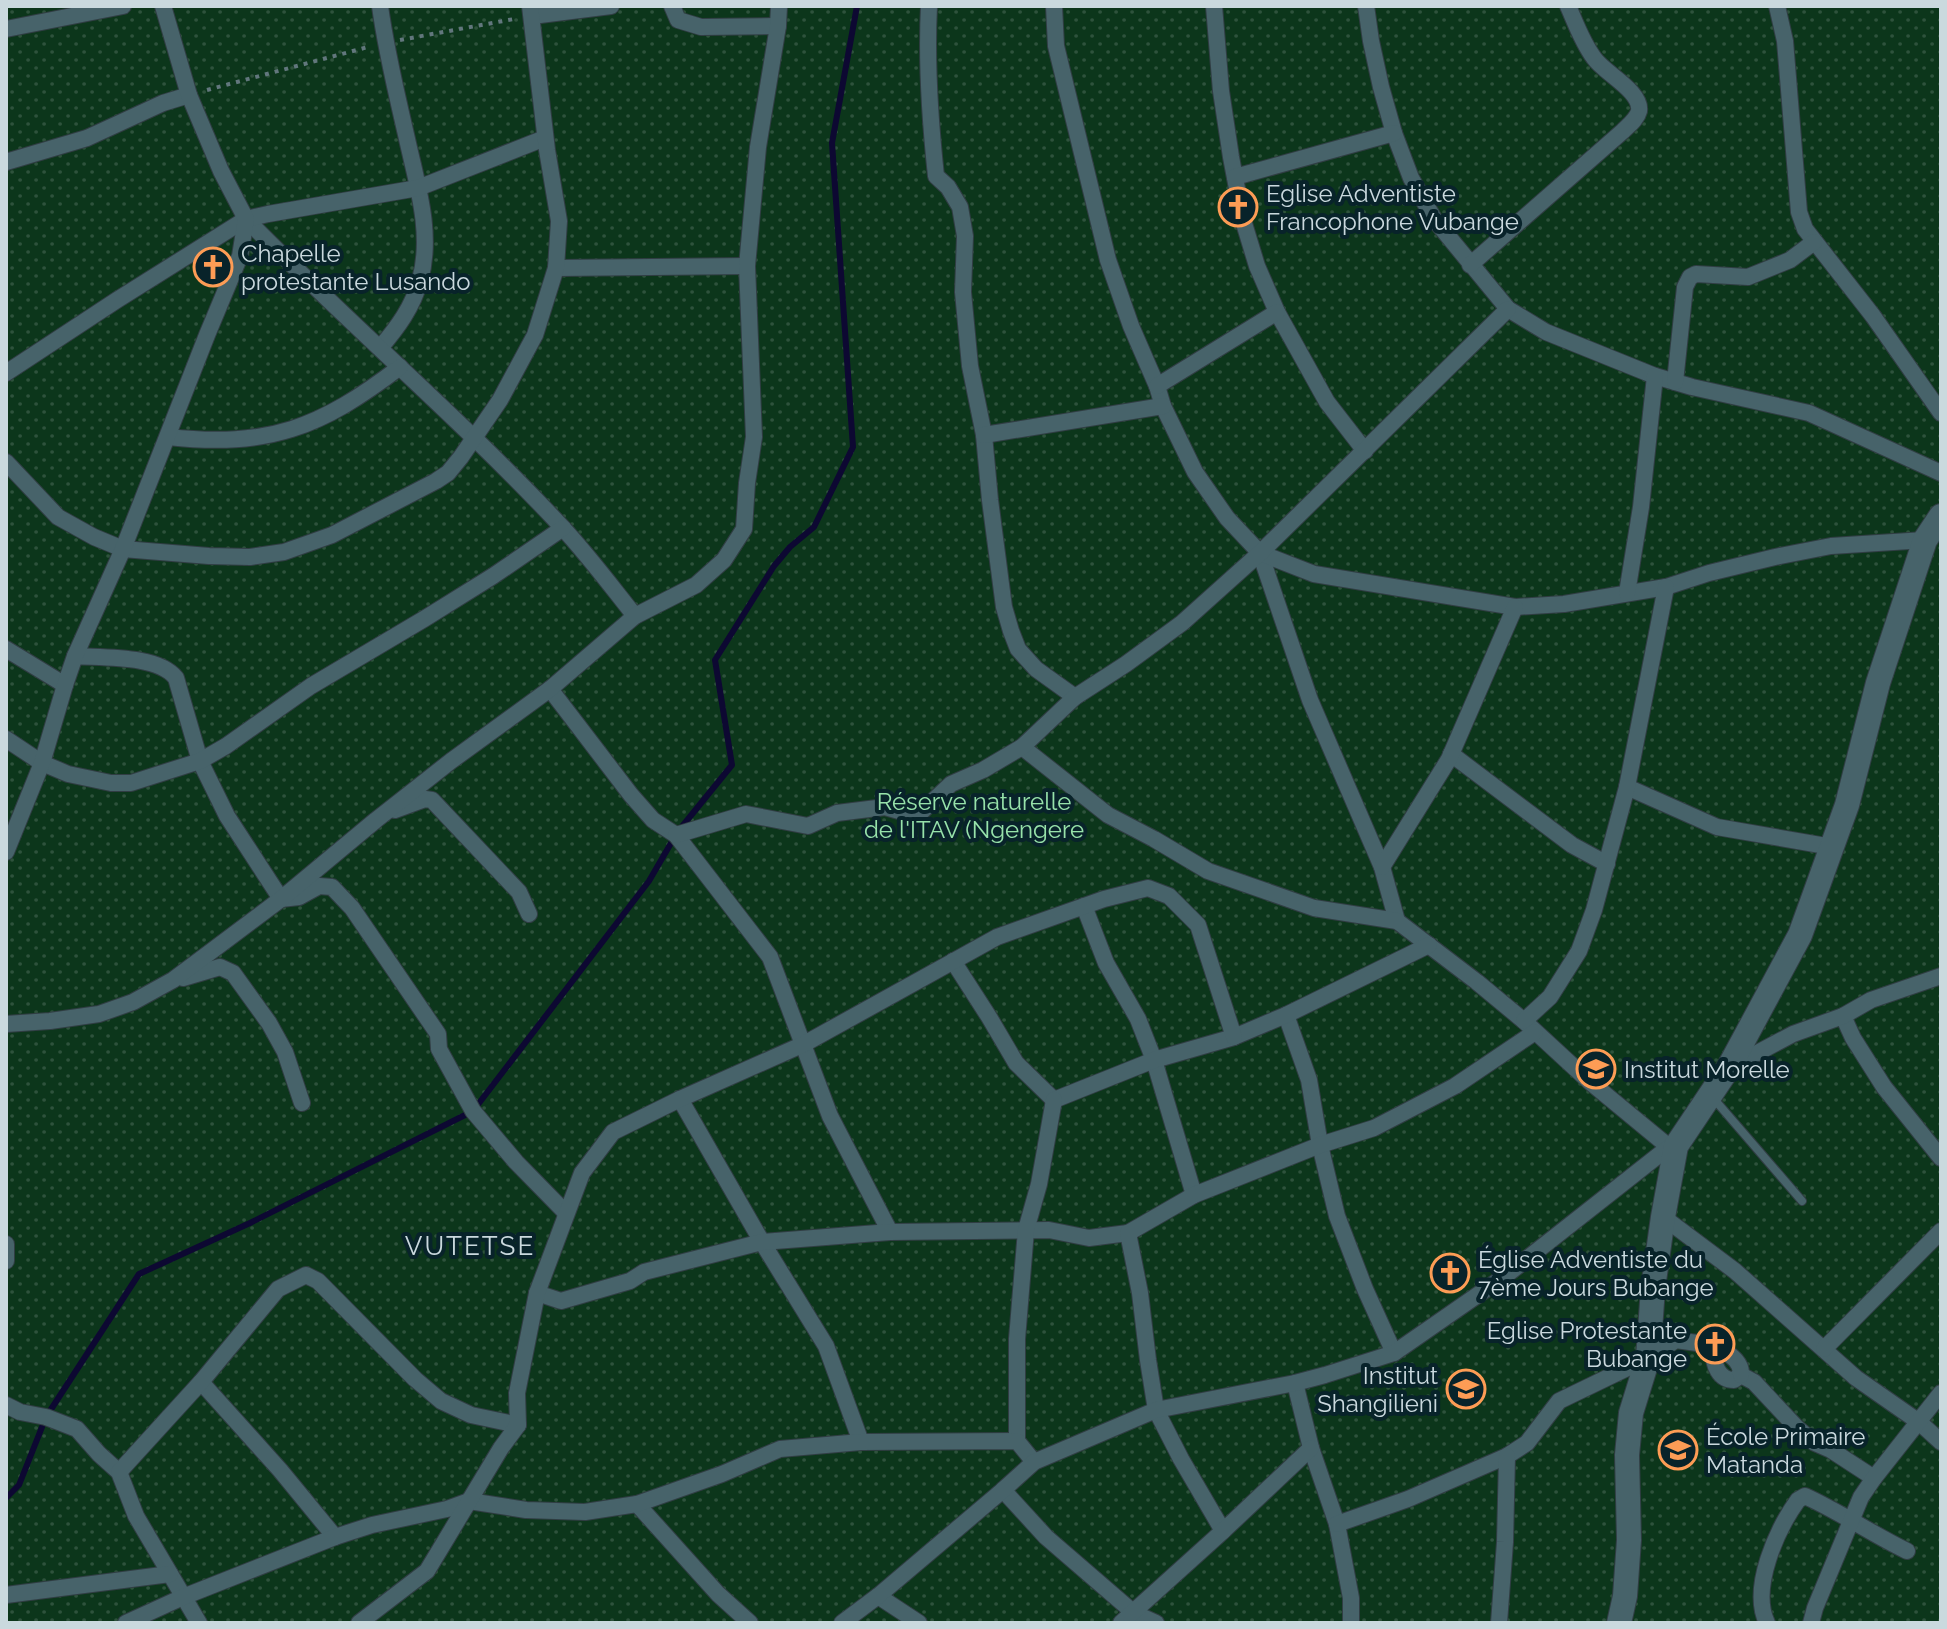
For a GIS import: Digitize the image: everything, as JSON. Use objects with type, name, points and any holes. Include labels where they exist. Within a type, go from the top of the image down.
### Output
[{"type":"street","points":[[6,29],[123,6]]},
{"type":"street","points":[[163,6],[189,95],[221,171],[246,219],[307,282],[400,367],[563,528],[635,616]]},
{"type":"street","points":[[380,6],[426,241],[420,280],[403,319],[380,348]]},
{"type":"street","points":[[6,462],[58,517],[94,537],[123,549],[209,556],[250,557],[284,552],[332,535],[448,473],[500,400],[535,335],[556,268],[559,221],[545,138],[531,11],[611,6]]},
{"type":"street","points":[[672,6],[678,20],[701,27],[778,26]]},
{"type":"street","points":[[6,1024],[99,1014],[133,1002],[173,980],[281,899],[451,761],[550,689],[635,616],[696,585],[724,560],[744,529],[754,437],[747,266],[758,147],[779,6]]},
{"type":"street","points":[[929,6],[929,109],[936,176],[948,187],[960,207],[965,236],[963,292],[970,366],[984,435],[1004,607],[1018,649],[1036,669],[1075,697]]},
{"type":"street","points":[[1054,6],[1056,46],[1108,260],[1131,326],[1163,406],[1195,472],[1227,518],[1260,553],[1310,700],[1382,867],[1397,921]]},
{"type":"street","points":[[1214,6],[1221,91],[1235,177],[1243,220],[1257,266],[1277,312],[1327,402],[1365,451]]},
{"type":"street","points":[[1366,6],[1377,71],[1394,133],[1411,178],[1434,219],[1508,309],[1546,332],[1655,376],[1809,413],[1941,473]]},
{"type":"street","points":[[1470,265],[1623,131],[1638,113],[1639,107],[1632,92],[1596,62],[1582,40],[1568,6]]},
{"type":"street","points":[[1777,6],[1785,41],[1799,212],[1805,229],[1873,316],[1941,413]]},
{"type":"street","points":[[6,162],[87,138],[163,103],[189,95]]},
{"type":"street","points":[[1235,177],[1394,133]]},
{"type":"street","points":[[6,373],[246,219],[418,188],[545,138]]},
{"type":"street","points":[[6,852],[42,763],[75,656],[123,549],[240,256],[246,219]]},
{"type":"street","points":[[1675,382],[1685,287],[1690,277],[1696,274],[1748,277],[1790,260],[1814,242]]},
{"type":"street","points":[[556,268],[747,266]]},
{"type":"street","points":[[676,835],[746,814],[808,826],[837,813],[885,807],[917,816],[951,784],[1022,747],[1075,697],[1182,623],[1260,553],[1508,309]]},
{"type":"street","points":[[1157,386],[1277,312]]},
{"type":"street","points":[[168,437],[238,440],[297,429],[339,409],[400,367]]},
{"type":"street","points":[[1627,593],[1641,507],[1655,376]]},
{"type":"street","points":[[984,435],[1163,406]]},
{"type":"street","points":[[842,1623],[878,1596],[1034,1462],[1156,1410],[1295,1383],[1394,1353],[1505,1276],[1672,1146],[1729,1067],[1800,935],[1847,805],[1878,683],[1925,540],[1941,516]]},
{"type":"street","points":[[6,739],[42,763],[68,774],[111,783],[131,783],[200,761],[311,686],[493,576],[563,528]]},
{"type":"street","points":[[1260,553],[1314,574],[1515,607],[1564,604],[1666,587],[1709,573],[1831,546],[1925,540]]},
{"type":"street","points":[[537,1293],[561,1301],[630,1281],[644,1272],[762,1242],[890,1232],[1049,1230],[1089,1238],[1128,1233],[1194,1195],[1320,1145],[1374,1128],[1455,1086],[1529,1026],[1579,951],[1594,910],[1627,787],[1666,587]]},
{"type":"street","points":[[1382,867],[1451,754],[1515,607]]},
{"type":"street","points":[[6,649],[65,685]]},
{"type":"street","points":[[75,656],[157,665],[176,678],[200,761],[227,816],[281,899]]},
{"type":"street","points":[[550,689],[631,795],[653,820],[676,835],[770,957],[830,1116],[890,1232]]},
{"type":"street","points":[[1022,747],[1108,815],[1208,871],[1314,908],[1397,921],[1672,1146]]},
{"type":"street","points":[[1451,754],[1572,845],[1607,864]]},
{"type":"street","points":[[1627,787],[1717,827],[1832,847]]},
{"type":"street","points":[[386,812],[425,799],[432,800],[519,892],[529,914]]},
{"type":"street","points":[[281,899],[299,897],[319,886],[332,887],[352,908],[438,1034],[439,1049],[473,1111],[516,1162],[566,1213]]},
{"type":"street","points":[[359,1623],[427,1571],[518,1425],[517,1393],[537,1293],[582,1173],[613,1132],[804,1044],[997,937],[1104,899],[1148,888],[1169,896],[1198,925],[1234,1037]]},
{"type":"street","points":[[1084,906],[1106,963],[1138,1019],[1154,1060],[1194,1195]]},
{"type":"street","points":[[1054,1100],[1154,1060],[1234,1037],[1429,945]]},
{"type":"street","points":[[953,961],[1016,1063],[1054,1100]]},
{"type":"street","points":[[173,980],[220,967],[233,973],[269,1023],[285,1052],[302,1103]]},
{"type":"street","points":[[1729,1067],[1793,1034],[1843,1016],[1871,1000],[1941,976]]},
{"type":"street","points":[[1286,1015],[1309,1080],[1337,1216],[1394,1353]]},
{"type":"street","points":[[1843,1016],[1884,1087],[1941,1158]]},
{"type":"street","points":[[680,1099],[826,1346],[861,1442]]},
{"type":"street","points":[[1034,1462],[1017,1441],[1017,1339],[1026,1230],[1039,1184],[1054,1100]]},
{"type":"street","points":[[1619,1623],[1625,1596],[1629,1540],[1627,1455],[1631,1413],[1648,1358],[1653,1288],[1672,1146]]},
{"type":"street","points":[[1663,1217],[1735,1271],[1856,1378],[1919,1422],[1941,1442]]},
{"type":"street","points":[[1824,1349],[1941,1231]]},
{"type":"street","points":[[1128,1233],[1140,1293],[1156,1410],[1223,1531]]},
{"type":"street","points":[[6,1244],[6,1261]]},
{"type":"street","points":[[119,1472],[201,1382],[278,1289],[306,1275],[318,1281],[415,1379],[441,1401],[471,1415],[518,1425]]},
{"type":"street","points":[[1337,1524],[1408,1499],[1507,1456],[1527,1443],[1559,1401],[1648,1358],[1676,1340],[1697,1343],[1714,1352],[1723,1350],[1734,1358],[1741,1375],[1754,1382],[1797,1428],[1815,1443],[1874,1478]]},
{"type":"street","points":[[201,1382],[335,1537]]},
{"type":"street","points":[[1295,1383],[1311,1448],[1337,1524],[1351,1598],[1351,1623]]},
{"type":"street","points":[[1811,1623],[1861,1497],[1941,1393]]},
{"type":"street","points":[[6,1405],[77,1429],[119,1472],[136,1516],[199,1623]]},
{"type":"street","points":[[126,1623],[335,1537],[469,1501],[526,1510],[585,1512],[637,1504],[722,1474],[780,1449],[861,1442],[1017,1441]]},
{"type":"street","points":[[1127,1618],[1311,1448]]},
{"type":"street","points":[[1499,1623],[1507,1456]]},
{"type":"street","points":[[1003,1490],[1127,1618],[1156,1623]]},
{"type":"street","points":[[1767,1623],[1762,1587],[1769,1554],[1798,1500],[1805,1496],[1907,1551]]},
{"type":"street","points":[[637,1504],[718,1594],[750,1623]]},
{"type":"street","points":[[6,1595],[170,1574]]},
{"type":"street","points":[[878,1596],[919,1623]]},
{"type":"lane","points":[[1710,1095],[1802,1201]]},
{"type":"path","points":[[189,95],[317,59],[531,11]]},
{"type":"green space","name":"Réserve naturelle de l'ITAV (Ngengere","points":[[6,6],[1941,6],[1941,1623],[6,1623]]},
{"type":"waterway","points":[[680,829],[732,765],[715,660],[774,566],[790,547],[814,527],[853,447],[832,143],[857,6]]},
{"type":"waterway","points":[[6,1498],[19,1485],[46,1417],[139,1274],[250,1223],[473,1111],[649,881],[674,838]]},
{"type":"place","name":"Eglise Adventiste Francophone Vubange","points":[[1238,207]]},
{"type":"place","name":"Chapelle protestante Lusando","points":[[213,267]]},
{"type":"place","name":"Institut Morelle","points":[[1596,1069]]},
{"type":"place","name":"Église Adventiste du 7ème Jours Bubange","points":[[1450,1273]]},
{"type":"place","name":"Eglise Protestante Bubange","points":[[1715,1344]]},
{"type":"place","name":"Institut Shangilieni","points":[[1466,1389]]},
{"type":"place","name":"École Primaire Matanda","points":[[1678,1450]]},
{"type":"district","name":"VUTETSE","points":[[470,1246]]}]
